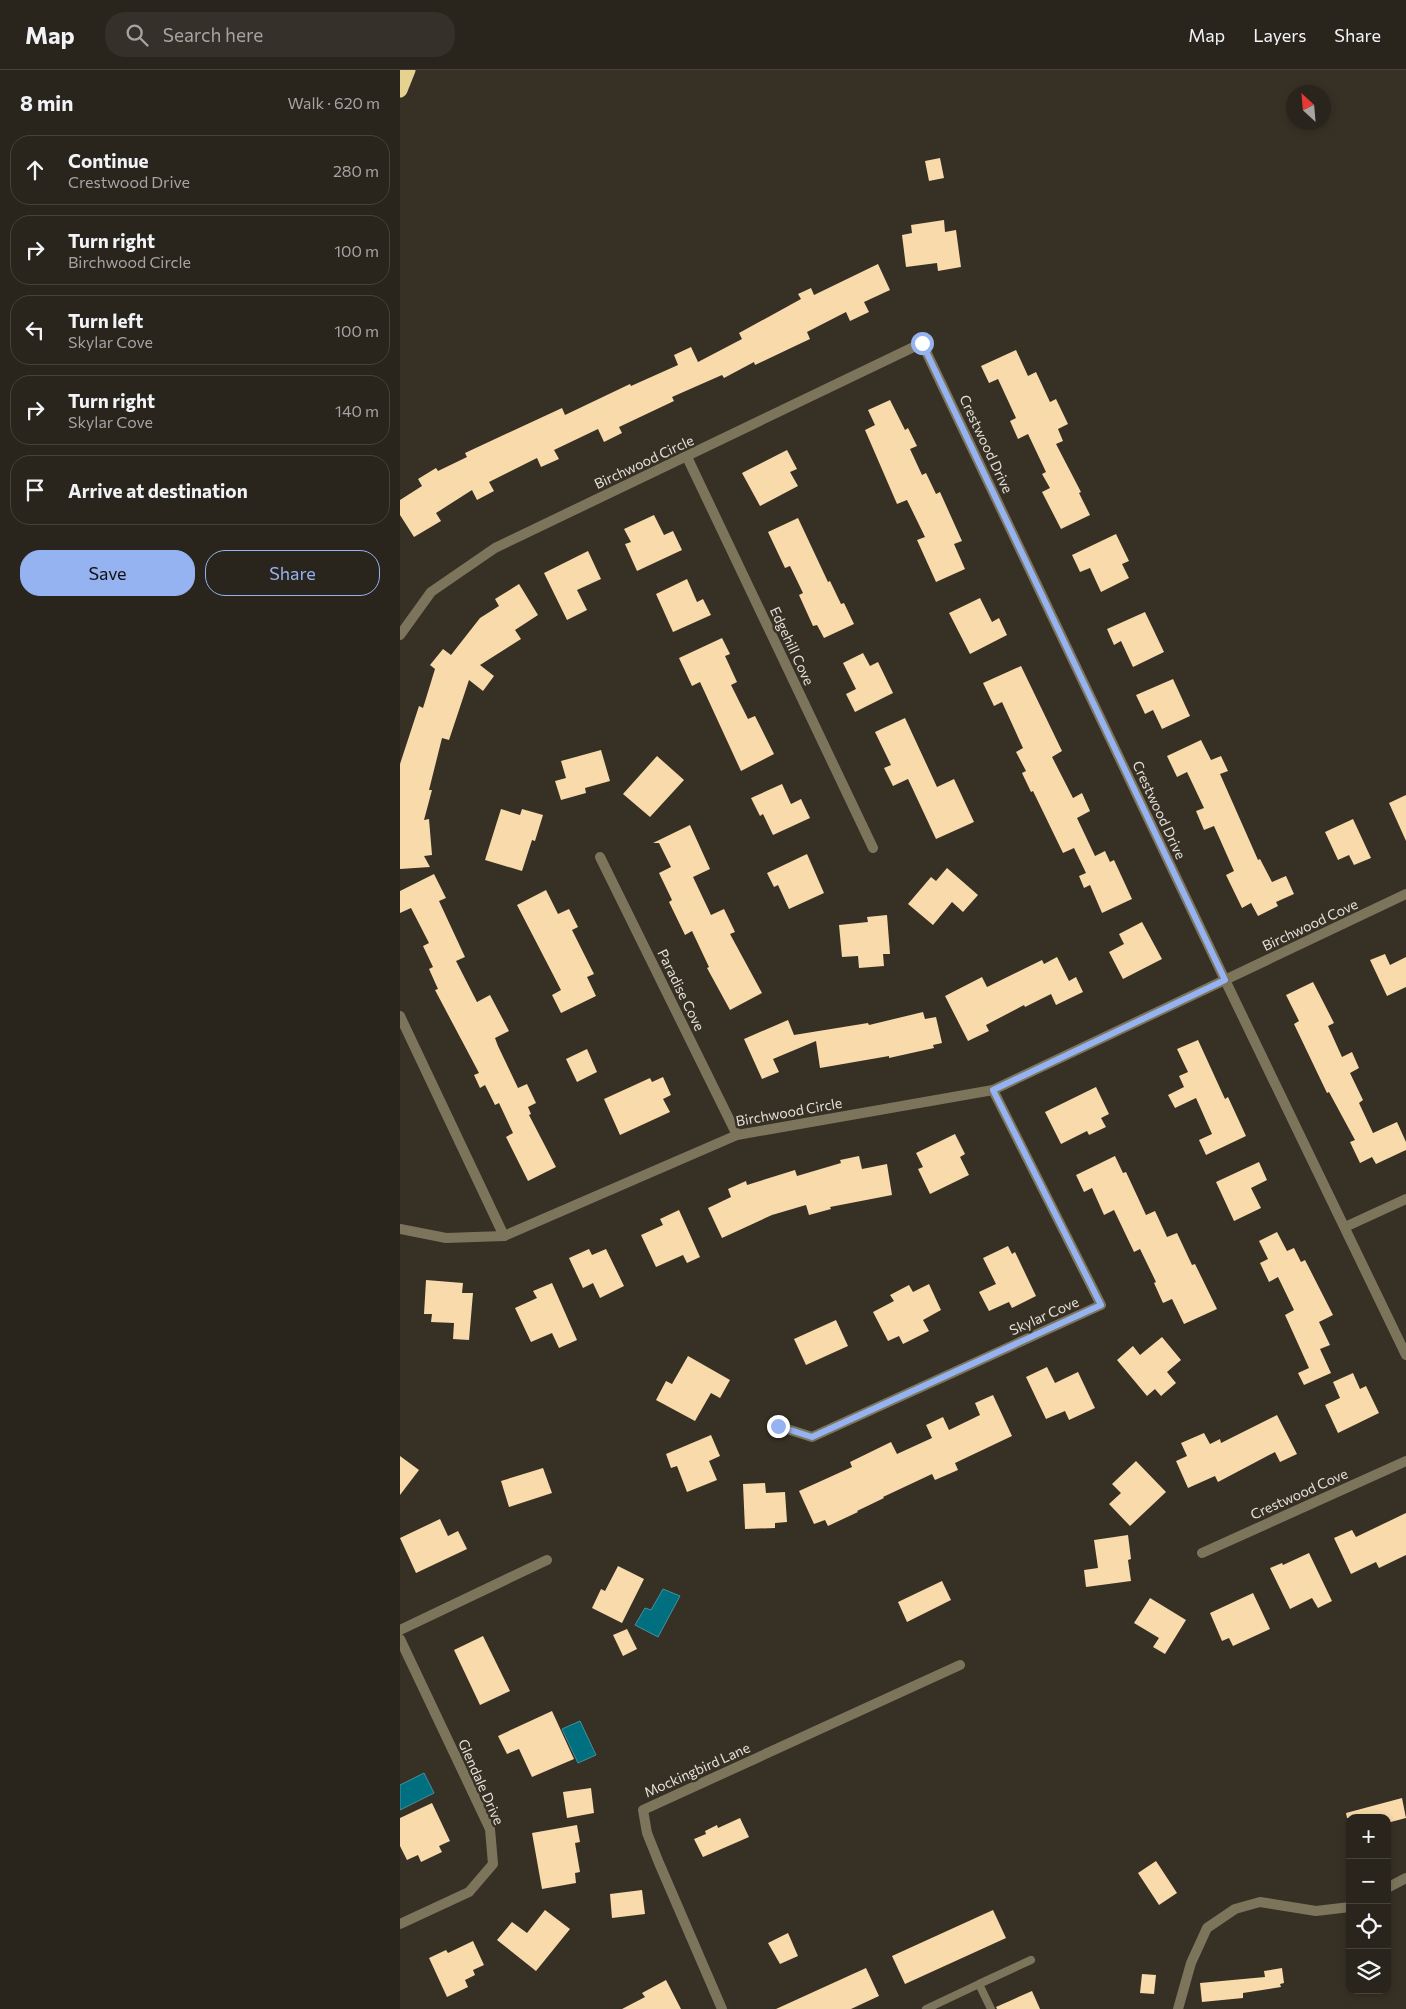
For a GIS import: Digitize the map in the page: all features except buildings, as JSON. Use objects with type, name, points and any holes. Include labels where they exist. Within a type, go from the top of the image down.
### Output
[{"type":"highway","points":[[400,90],[408,70]]},
{"type":"street","name":"Birchwood Circle","points":[[400,635],[431,592],[495,548],[922,343]]},
{"type":"street","name":"Crestwood Drive","points":[[922,343],[1344,1227]]},
{"type":"street","name":"Edgehill Cove","points":[[687,457],[873,848]]},
{"type":"street","name":"Paradise Cove","points":[[600,857],[737,1134]]},
{"type":"street","name":"Birchwood Cove","points":[[1225,980],[1406,894]]},
{"type":"street","name":"Birchwood Circle","points":[[504,1236],[737,1134],[993,1090],[1225,980]]},
{"type":"street","points":[[400,1016],[504,1236],[446,1238],[400,1229]]},
{"type":"street","name":"Skylar Cove","points":[[778,1426],[812,1437],[1101,1305],[993,1090]]},
{"type":"street","points":[[1406,1199],[1344,1227],[1406,1355]]},
{"type":"street","name":"Crestwood Cove","points":[[1202,1553],[1406,1461]]},
{"type":"street","points":[[400,1630],[547,1560]]},
{"type":"street","name":"Glendale Drive","points":[[400,1639],[490,1829],[493,1864],[469,1892],[400,1924]]},
{"type":"street","name":"Mockingbird Lane","points":[[722,2009],[646,1833],[643,1810],[960,1666]]},
{"type":"street","points":[[1391,1886],[1406,1878]]},
{"type":"street","points":[[1178,2009],[1191,1963],[1207,1928],[1235,1909],[1260,1902],[1316,1911],[1346,1907]]},
{"type":"lane","points":[[926,2009],[1031,1960]]},
{"type":"lane","points":[[979,1984],[991,2009]]},
{"type":"water","points":[[663,1589],[680,1596],[658,1637],[635,1625],[645,1608],[651,1610]]},
{"type":"water","points":[[580,1721],[596,1755],[578,1763],[562,1729]]},
{"type":"water","points":[[424,1773],[434,1793],[400,1810],[400,1785]]},
{"type":"route","points":[[778,1426],[812,1437],[1101,1305],[993,1090],[1225,980],[922,343]]}]
